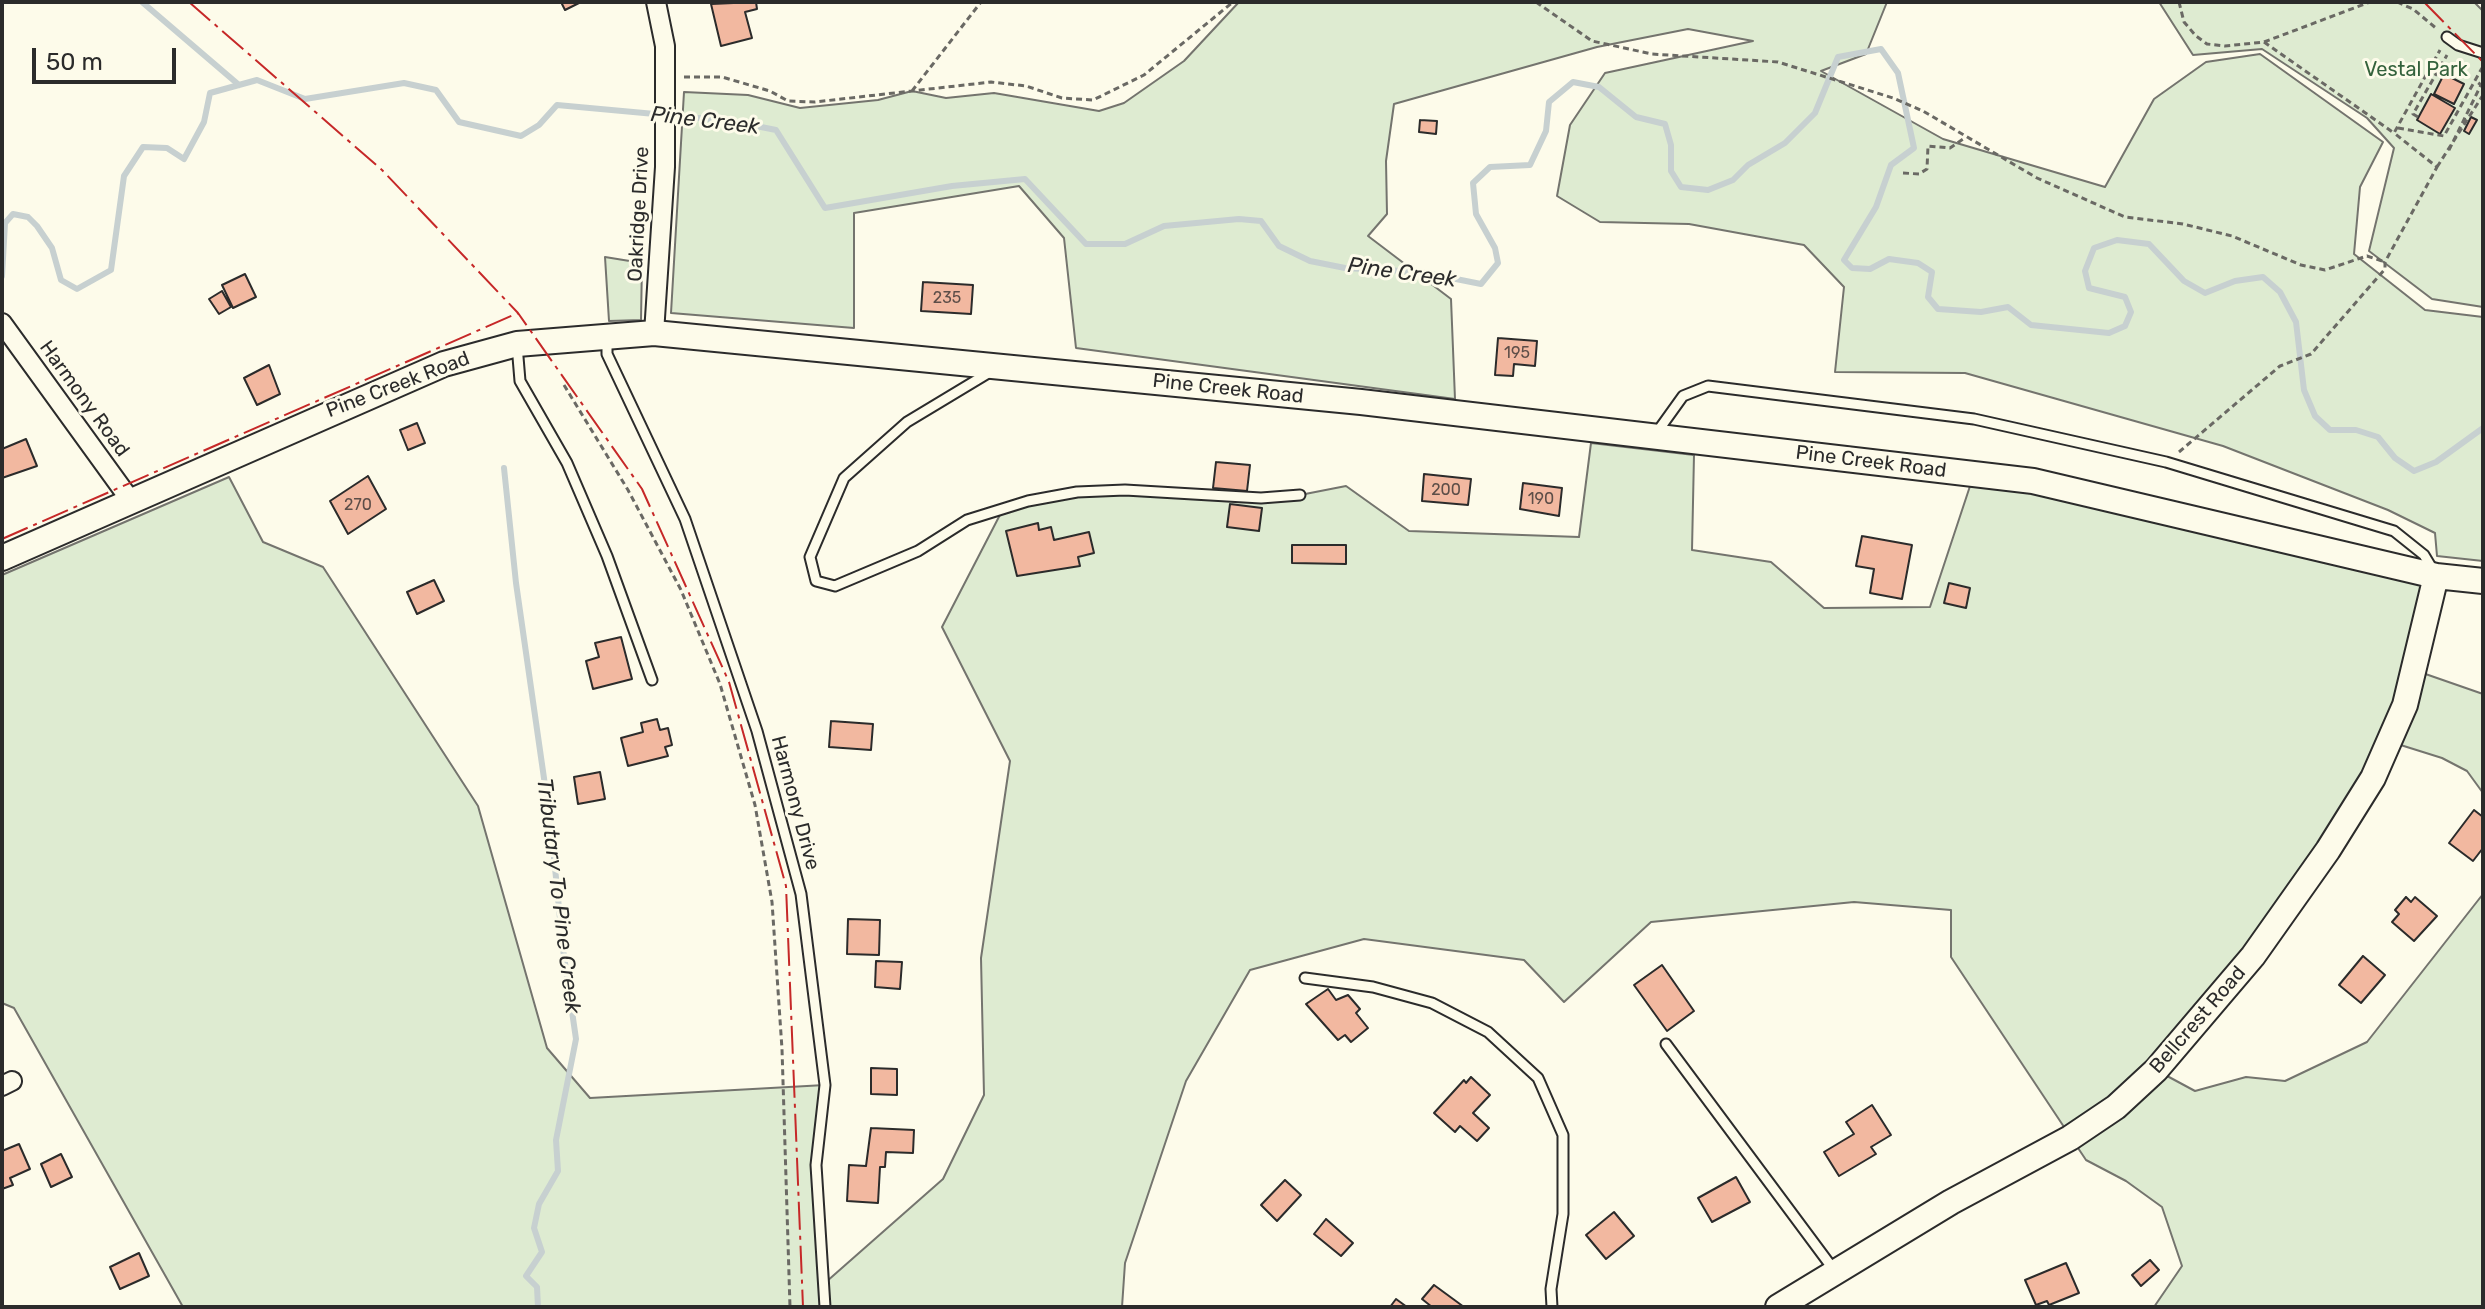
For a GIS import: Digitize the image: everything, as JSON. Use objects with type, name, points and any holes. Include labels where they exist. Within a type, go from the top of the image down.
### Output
[{"type":"street","name":"Oakridge Drive","points":[[654,333],[665,167],[665,46],[656,2]]},
{"type":"street","name":"Harmony Road","points":[[2,323],[131,501]]},
{"type":"street","name":"Pine Creek Road","points":[[2,558],[404,380],[517,344],[654,333],[1000,366],[1654,436],[2033,481],[2436,576],[2483,581]]},
{"type":"street","name":"Bellcrest Road","points":[[1778,1307],[1951,1202],[2094,1123],[2137,1090],[2253,956],[2328,850],[2373,778],[2405,705],[2436,576]]},
{"type":"lane","points":[[2447,37],[2458,45],[2483,53]]},
{"type":"lane","name":"Harmony Drive","points":[[607,335],[607,354],[685,519],[757,731],[801,894],[825,1085],[816,1165],[825,1307]]},
{"type":"lane","points":[[517,344],[520,381],[567,463],[607,556],[652,680]]},
{"type":"lane","points":[[1000,366],[907,422],[844,478],[810,557],[816,581],[835,586],[918,551],[967,520],[1040,498],[1125,490],[1261,498],[1300,495]]},
{"type":"lane","points":[[1654,436],[1683,396],[1708,386],[1974,419],[2166,462],[2394,531],[2424,555],[2436,576]]},
{"type":"lane","points":[[1305,978],[1373,987],[1432,1003],[1488,1032],[1538,1078],[1563,1135],[1563,1214],[1551,1289],[1552,1307]]},
{"type":"lane","points":[[1666,1044],[1836,1273]]},
{"type":"path","points":[[912,91],[981,2]]},
{"type":"path","points":[[665,77],[722,77],[770,91],[788,101],[815,102],[991,82],[1026,86],[1062,98],[1093,100],[1144,75],[1233,2]]},
{"type":"path","points":[[1536,2],[1592,41],[1652,54],[1778,62],[1893,98],[2037,178],[2125,217],[2183,224],[2232,236],[2301,265],[2325,270],[2367,256],[2385,262]]},
{"type":"path","points":[[2179,2],[2184,22],[2207,44],[2264,42],[2370,2]]},
{"type":"path","points":[[2394,133],[2447,37],[2413,9],[2397,2]]},
{"type":"path","points":[[2264,42],[2437,167]]},
{"type":"path","points":[[2418,117],[2413,114],[2448,53],[2460,56]]},
{"type":"path","points":[[2397,128],[2444,136],[2482,68]]},
{"type":"path","points":[[2448,151],[2481,85],[2475,80]]},
{"type":"path","points":[[2190,443],[2285,364],[2307,355],[2385,269],[2385,262],[2437,167],[2483,95]]},
{"type":"path","points":[[1903,173],[1919,174],[1927,169],[1928,146],[1950,148],[1966,137]]},
{"type":"path","points":[[564,385],[628,490],[681,590],[720,684],[755,805],[772,902],[779,1005],[790,1307]]},
{"type":"green space","points":[[1239,2],[1887,2],[1866,54],[1821,71],[1943,139],[2105,187],[2154,99],[2206,62],[2260,54],[2383,142],[2360,187],[2354,254],[2425,310],[2483,317],[2483,561],[2437,556],[2435,533],[2388,510],[2223,446],[1965,373],[1835,372],[1844,287],[1804,245],[1689,224],[1600,222],[1557,196],[1570,125],[1605,73],[1753,41],[1688,29],[1597,47],[1394,104],[1386,161],[1387,214],[1368,236],[1451,299],[1455,399],[1076,348],[1064,238],[1019,186],[854,213],[854,328],[671,313],[684,92],[748,95],[800,108],[878,100],[912,91],[946,98],[994,93],[1099,111],[1124,103],[1184,61]]},
{"type":"green space","name":"Vestal Park","points":[[2159,2],[2474,2],[2483,11],[2483,307],[2432,299],[2369,251],[2394,148],[2367,118],[2262,49],[2193,55]]},
{"type":"green space","points":[[605,257],[642,263],[641,320],[609,321]]},
{"type":"green space","points":[[1591,443],[1694,455],[1692,550],[1771,562],[1824,608],[1930,607],[1974,474],[2436,576],[2414,670],[2483,694],[2483,793],[2467,771],[2442,758],[2391,742],[2373,778],[2156,1070],[2195,1091],[2246,1077],[2285,1081],[2367,1042],[2483,894],[2483,1307],[2154,1307],[2182,1266],[2162,1207],[2126,1181],[2086,1160],[1951,957],[1951,910],[1854,902],[1651,922],[1564,1002],[1524,960],[1364,939],[1250,970],[1186,1081],[1125,1263],[1122,1307],[183,1307],[14,1008],[2,1003],[2,575],[229,477],[263,542],[323,567],[478,806],[547,1048],[590,1098],[825,1085],[816,1165],[826,1282],[943,1179],[984,1095],[981,958],[1010,761],[942,627],[1003,509],[1077,492],[1300,495],[1346,486],[1409,531],[1579,537]]},
{"type":"building","points":[[561,2],[581,2],[565,10]]},
{"type":"building","points":[[756,2],[757,9],[745,12],[752,38],[721,46],[711,4]]},
{"type":"building","points":[[2444,74],[2464,84],[2454,104],[2434,94]]},
{"type":"building","points":[[2431,94],[2455,108],[2440,134],[2417,120]]},
{"type":"building","points":[[2471,117],[2477,120],[2469,134],[2464,131]]},
{"type":"building","points":[[1420,120],[1437,121],[1436,134],[1419,132]]},
{"type":"building","points":[[245,274],[256,297],[233,308],[222,285]]},
{"type":"building","points":[[923,282],[973,285],[971,314],[921,311]]},
{"type":"building","points":[[222,291],[231,307],[219,314],[209,299]]},
{"type":"building","points":[[1498,338],[1537,341],[1535,366],[1514,364],[1513,376],[1495,375]]},
{"type":"building","points":[[269,365],[280,394],[257,405],[244,378]]},
{"type":"building","points":[[417,423],[425,443],[408,450],[400,430]]},
{"type":"building","points":[[26,439],[37,466],[2,478],[2,449]]},
{"type":"building","points":[[1216,462],[1250,465],[1247,491],[1213,488]]},
{"type":"building","points":[[1424,474],[1471,479],[1468,505],[1422,501]]},
{"type":"building","points":[[368,476],[386,509],[348,534],[330,501]]},
{"type":"building","points":[[1523,483],[1562,488],[1559,516],[1520,509]]},
{"type":"building","points":[[1230,504],[1262,508],[1259,531],[1227,527]]},
{"type":"building","points":[[1038,523],[1039,530],[1051,527],[1054,540],[1089,532],[1094,553],[1078,557],[1080,566],[1017,576],[1006,531]]},
{"type":"building","points":[[1862,536],[1912,545],[1902,599],[1870,593],[1874,569],[1856,566]]},
{"type":"building","points":[[1292,545],[1346,545],[1346,564],[1292,563]]},
{"type":"building","points":[[434,580],[444,601],[417,614],[407,592]]},
{"type":"building","points":[[1949,583],[1970,588],[1966,608],[1944,603]]},
{"type":"building","points":[[621,637],[632,679],[593,689],[586,661],[599,657],[595,643]]},
{"type":"building","points":[[657,719],[660,730],[668,728],[672,745],[665,747],[668,756],[628,766],[621,738],[643,732],[641,723]]},
{"type":"building","points":[[831,721],[873,724],[871,750],[829,747]]},
{"type":"building","points":[[600,772],[605,799],[578,804],[574,777]]},
{"type":"building","points":[[2474,810],[2483,817],[2483,848],[2473,861],[2449,843]]},
{"type":"building","points":[[2406,897],[2411,902],[2415,897],[2437,916],[2414,941],[2392,922],[2399,914],[2395,910]]},
{"type":"building","points":[[848,919],[880,920],[879,955],[847,954]]},
{"type":"building","points":[[2363,956],[2385,975],[2361,1003],[2339,985]]},
{"type":"building","points":[[876,961],[902,962],[900,989],[875,987]]},
{"type":"building","points":[[1662,965],[1694,1011],[1667,1031],[1634,985]]},
{"type":"building","points":[[1328,989],[1336,1000],[1348,995],[1360,1009],[1356,1013],[1368,1028],[1351,1042],[1345,1035],[1338,1040],[1306,1004]]},
{"type":"building","points":[[871,1068],[897,1069],[897,1095],[871,1094]]},
{"type":"building","points":[[1471,1077],[1490,1095],[1473,1113],[1489,1128],[1477,1141],[1460,1126],[1455,1132],[1434,1113],[1464,1080],[1466,1083]]},
{"type":"building","points":[[1872,1105],[1891,1135],[1871,1147],[1876,1154],[1839,1176],[1824,1152],[1854,1134],[1846,1122]]},
{"type":"building","points":[[871,1128],[914,1130],[913,1153],[886,1152],[885,1167],[880,1167],[878,1203],[847,1201],[849,1165],[866,1166]]},
{"type":"building","points":[[19,1144],[30,1169],[10,1178],[13,1185],[2,1189],[2,1151]]},
{"type":"building","points":[[61,1154],[72,1177],[51,1187],[41,1164]]},
{"type":"building","points":[[1736,1177],[1750,1202],[1712,1222],[1698,1198]]},
{"type":"building","points":[[1285,1180],[1301,1195],[1277,1221],[1261,1205]]},
{"type":"building","points":[[1614,1212],[1634,1236],[1606,1259],[1586,1235]]},
{"type":"building","points":[[1326,1219],[1353,1243],[1341,1256],[1314,1234]]},
{"type":"building","points":[[139,1253],[149,1276],[120,1289],[110,1267]]},
{"type":"building","points":[[2150,1260],[2159,1270],[2141,1286],[2132,1275]]},
{"type":"building","points":[[2066,1263],[2079,1293],[2049,1305],[2047,1301],[2036,1305],[2025,1280]]},
{"type":"building","points":[[1434,1285],[1464,1307],[1432,1307],[1422,1299]]},
{"type":"building","points":[[1396,1299],[1407,1307],[1390,1307]]},
{"type":"waterway","points":[[142,2],[239,85]]},
{"type":"waterway","name":"Pine Creek","points":[[2,276],[5,223],[13,214],[28,217],[37,226],[52,248],[61,280],[77,289],[111,270],[124,176],[143,147],[167,148],[184,159],[204,122],[210,93],[257,80],[305,99],[404,83],[436,90],[459,122],[521,136],[539,125],[557,105],[731,121],[776,130],[825,208],[952,186],[1025,179],[1086,244],[1125,244],[1164,226],[1239,219],[1261,221],[1279,246],[1310,261],[1345,268],[1421,272],[1481,284],[1498,263],[1495,248],[1476,214],[1473,183],[1490,167],[1530,165],[1546,131],[1549,102],[1573,82],[1599,87],[1636,117],[1665,124],[1671,145],[1671,171],[1681,187],[1708,190],[1733,180],[1748,165],[1785,143],[1815,113],[1838,57],[1881,49],[1898,73],[1914,148],[1891,165],[1876,207],[1844,260],[1852,268],[1870,269],[1889,259],[1918,263],[1932,272],[1928,297],[1938,309],[1981,312],[2008,307],[2031,325],[2109,333],[2125,326],[2131,312],[2125,297],[2089,288],[2085,271],[2094,248],[2117,240],[2149,244],[2184,281],[2205,293],[2235,281],[2263,277],[2280,292],[2296,322],[2304,390],[2315,416],[2330,430],[2356,430],[2378,437],[2395,458],[2414,471],[2436,462],[2483,428]]},
{"type":"waterway","name":"Tributary To Pine Creek","points":[[504,468],[516,583],[551,827],[576,1039],[556,1140],[558,1171],[539,1204],[534,1228],[542,1252],[526,1276],[537,1287],[538,1307]]},
{"type":"power","points":[[189,2],[382,170],[518,313],[642,489],[729,682],[786,886],[803,1307]]},
{"type":"power","points":[[2424,2],[2483,62]]},
{"type":"power","points":[[2,539],[518,313]]}]
